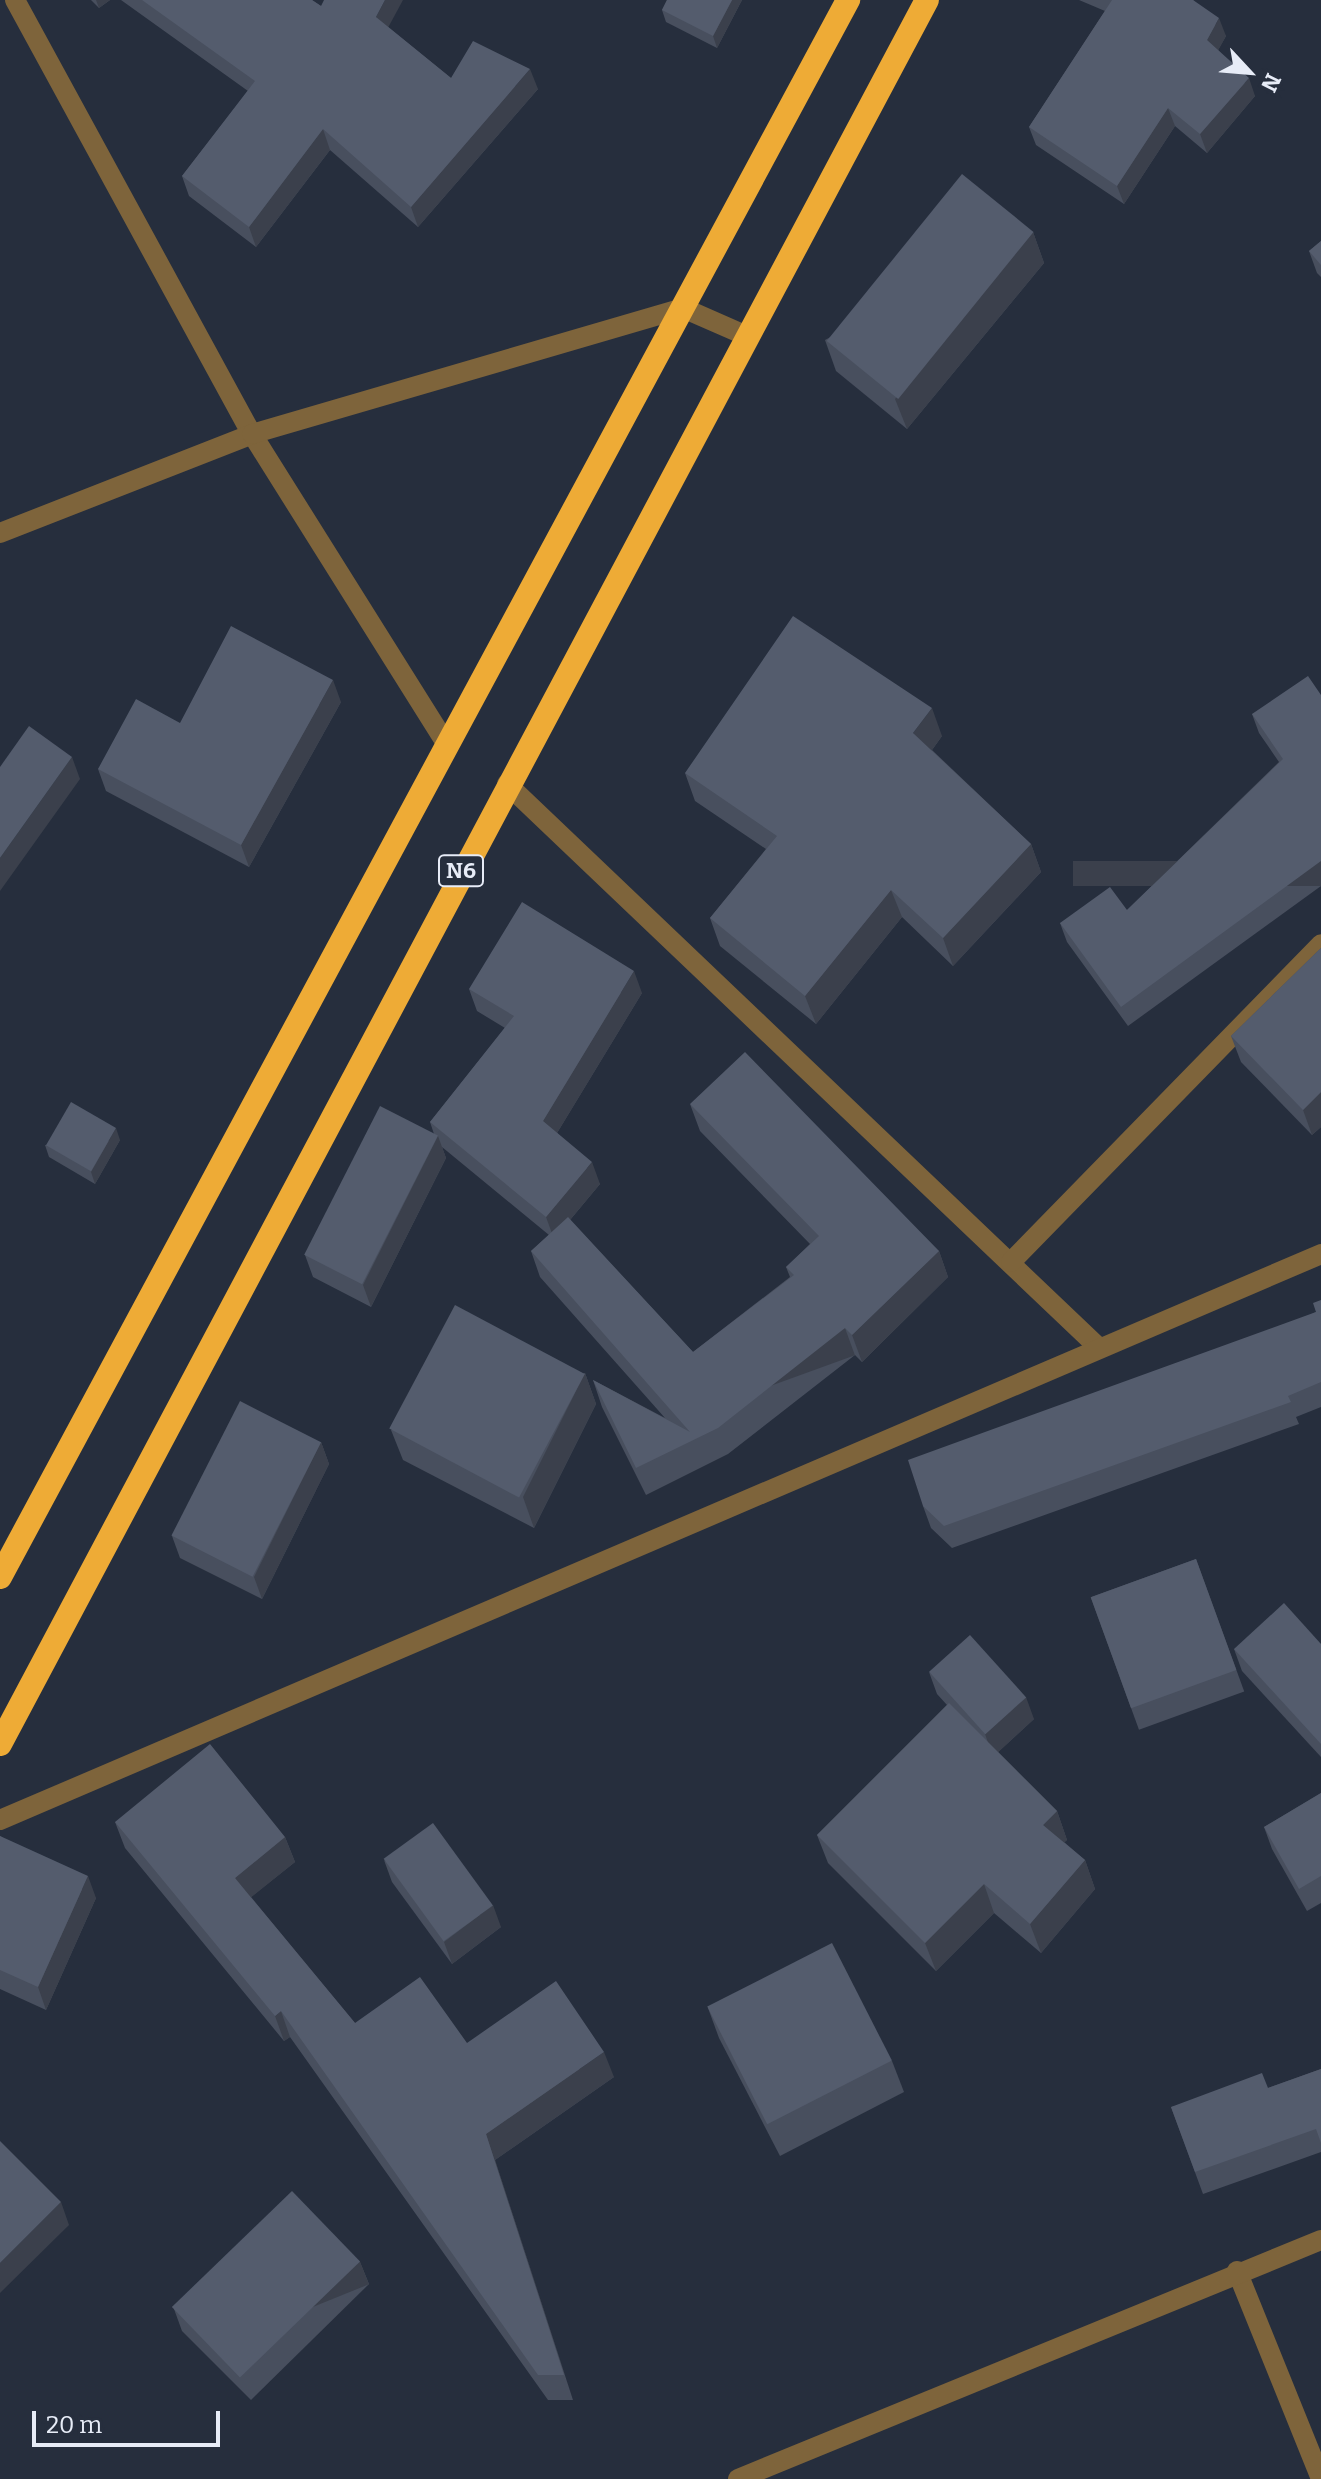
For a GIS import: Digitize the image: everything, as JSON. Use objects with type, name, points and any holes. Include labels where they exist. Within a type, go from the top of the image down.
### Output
[{"type":"highway","points":[[0,1577],[848,0]]},
{"type":"highway","name":"N6","points":[[0,1744],[507,784],[927,0]]},
{"type":"street","points":[[15,0],[252,434],[448,746]]},
{"type":"street","points":[[0,533],[252,434],[683,308],[749,337]]},
{"type":"street","points":[[507,784],[1098,1347]]},
{"type":"street","points":[[1011,1262],[1321,944]]},
{"type":"street","points":[[0,1820],[1321,1254]]},
{"type":"street","points":[[738,2479],[1237,2271],[1321,2240]]},
{"type":"street","points":[[1237,2271],[1321,2477],[1313,2479]]},
{"type":"building","points":[[142,0],[312,0],[321,6],[324,0],[385,0],[376,17],[451,78],[473,41],[530,69],[411,207],[323,129],[249,227],[182,176],[255,81]]},
{"type":"building","points":[[667,0],[732,0],[713,36],[662,10]]},
{"type":"building","points":[[1112,0],[1193,0],[1219,18],[1207,40],[1249,78],[1200,134],[1168,108],[1117,186],[1029,127]]},
{"type":"building","points":[[962,174],[1033,232],[898,399],[827,341]]},
{"type":"building","points":[[1321,241],[1321,265],[1309,251]]},
{"type":"building","points":[[793,616],[932,708],[913,733],[1031,844],[943,938],[891,890],[805,996],[710,918],[777,836],[685,773]]},
{"type":"building","points":[[231,626],[333,680],[241,845],[98,769],[136,699],[180,723]]},
{"type":"building","points":[[1308,676],[1321,695],[1321,861],[1121,1007],[1060,923],[1110,887],[1127,910],[1283,759],[1252,714]]},
{"type":"building","points":[[29,726],[72,757],[0,858],[0,767]]},
{"type":"building","points":[[522,902],[634,971],[543,1121],[592,1162],[546,1217],[430,1122],[514,1016],[469,989]]},
{"type":"building","points":[[1321,948],[1321,1092],[1303,1110],[1231,1036]]},
{"type":"building","points":[[745,1052],[939,1251],[852,1335],[845,1328],[718,1428],[636,1468],[593,1380],[690,1432],[531,1251],[568,1217],[693,1352],[794,1275],[786,1267],[819,1236],[690,1104]]},
{"type":"building","points":[[71,1102],[116,1128],[91,1171],[46,1145]]},
{"type":"building","points":[[380,1106],[438,1136],[362,1284],[304,1255]]},
{"type":"building","points":[[1321,1300],[1321,1382],[1288,1396],[1291,1402],[944,1526],[923,1506],[908,1460],[1316,1312],[1313,1303]]},
{"type":"building","points":[[455,1305],[585,1374],[519,1498],[389,1429]]},
{"type":"building","points":[[240,1401],[321,1442],[253,1577],[171,1536]]},
{"type":"building","points":[[1196,1559],[1236,1670],[1131,1708],[1091,1597]]},
{"type":"building","points":[[1284,1603],[1321,1644],[1321,1744],[1234,1649]]},
{"type":"building","points":[[970,1635],[1026,1697],[985,1734],[929,1672]]},
{"type":"building","points":[[949,1703],[1057,1811],[1043,1825],[1085,1860],[1030,1924],[984,1884],[925,1943],[817,1835]]},
{"type":"building","points":[[210,1744],[285,1837],[235,1878],[355,2023],[420,1977],[467,2043],[556,1981],[604,2052],[486,2134],[564,2375],[538,2375],[281,2011],[275,2016],[115,1822]]},
{"type":"building","points":[[1321,1793],[1321,1876],[1299,1889],[1264,1827]]},
{"type":"building","points":[[433,1823],[493,1906],[444,1941],[384,1859]]},
{"type":"building","points":[[0,1836],[88,1876],[38,1987],[0,1970]]},
{"type":"building","points":[[832,1943],[892,2061],[767,2124],[707,2007]]},
{"type":"building","points":[[1321,2069],[1321,2143],[1316,2129],[1195,2172],[1171,2107],[1262,2073],[1268,2088]]},
{"type":"building","points":[[0,2141],[61,2202],[0,2263]]},
{"type":"building","points":[[292,2191],[360,2261],[240,2378],[172,2307]]}]
